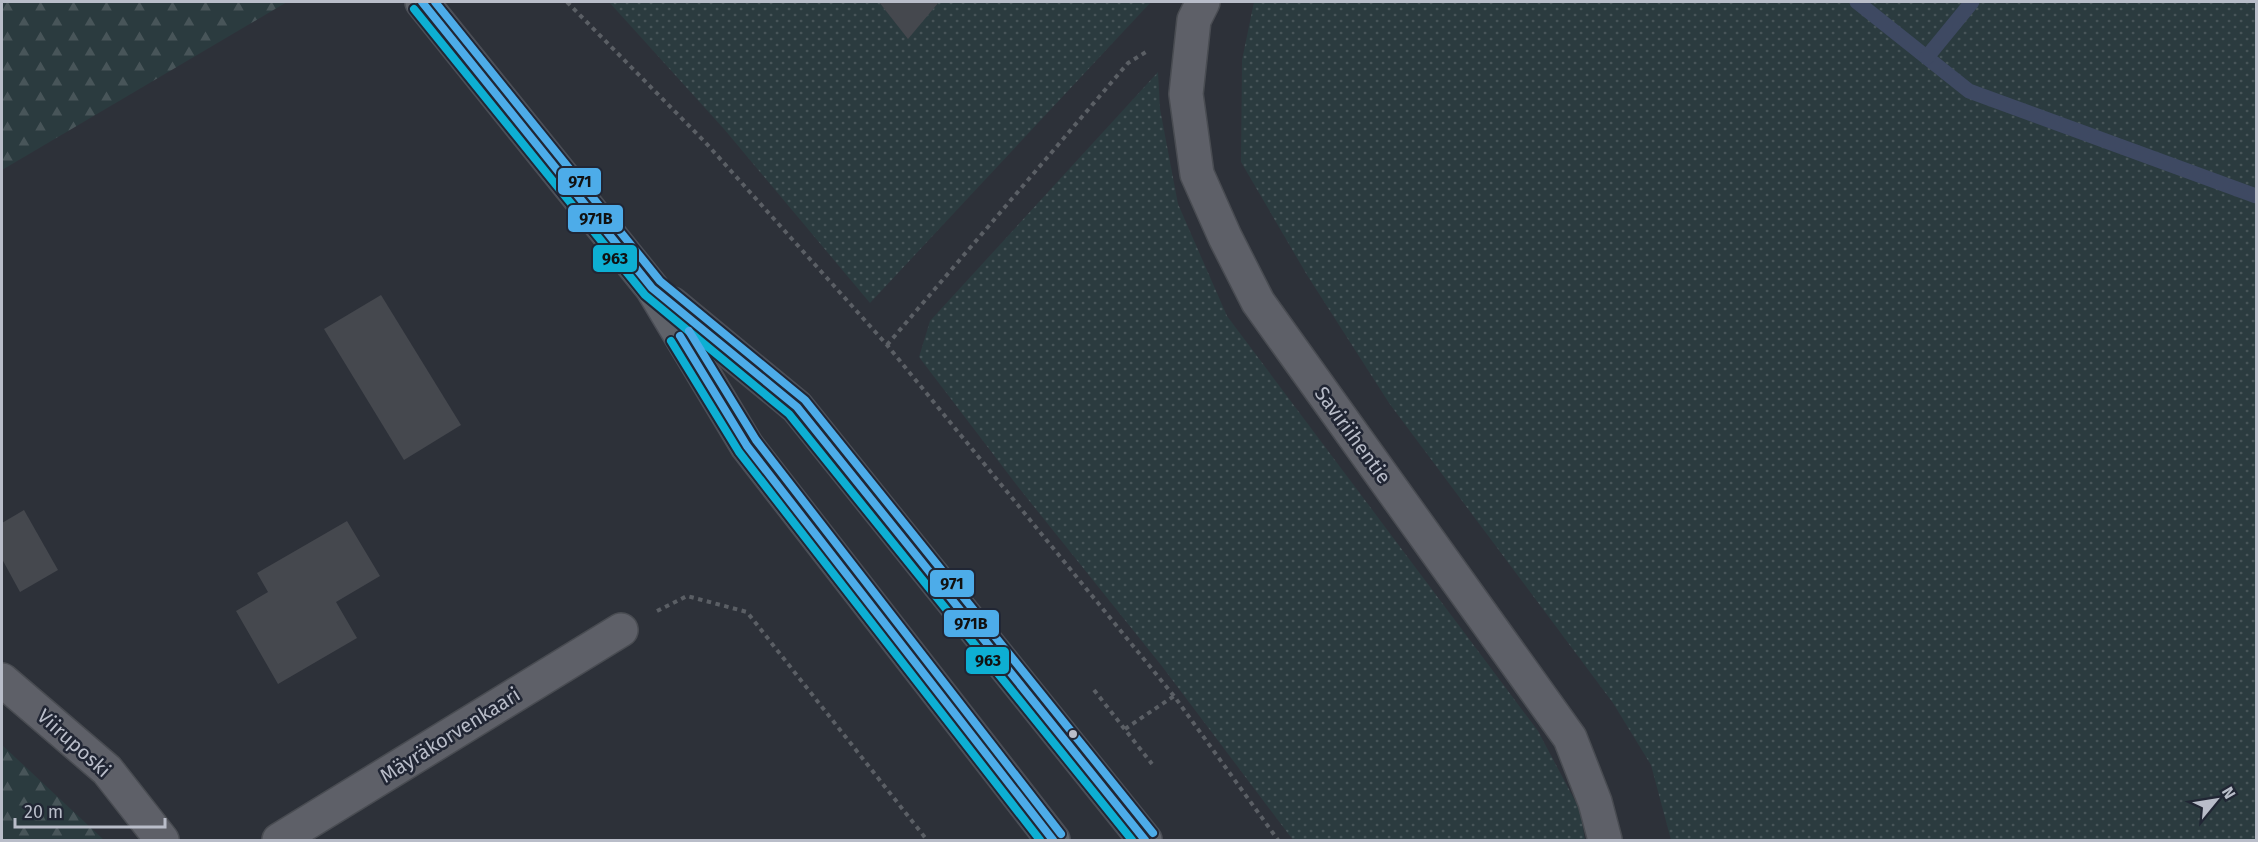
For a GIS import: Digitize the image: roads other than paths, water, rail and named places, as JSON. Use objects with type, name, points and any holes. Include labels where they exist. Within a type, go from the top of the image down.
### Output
[{"type":"main road","points":[[422,2],[652,288],[747,446],[1053,840]]},
{"type":"main road","points":[[652,288],[797,407],[1145,840]]},
{"type":"street","name":"Saviriihentie","points":[[1199,11],[1186,94],[1197,174],[1225,237],[1258,302],[1570,738],[1595,802],[1605,840]]},
{"type":"street","name":"Mäyräkorvenkaari","points":[[279,840],[621,630]]},
{"type":"street","name":"Viiruposki","points":[[2,680],[107,771],[162,840]]},
{"type":"waterway","points":[[1857,2],[1969,91],[2256,196]]},
{"type":"waterway","points":[[1927,57],[1972,2]]}]
